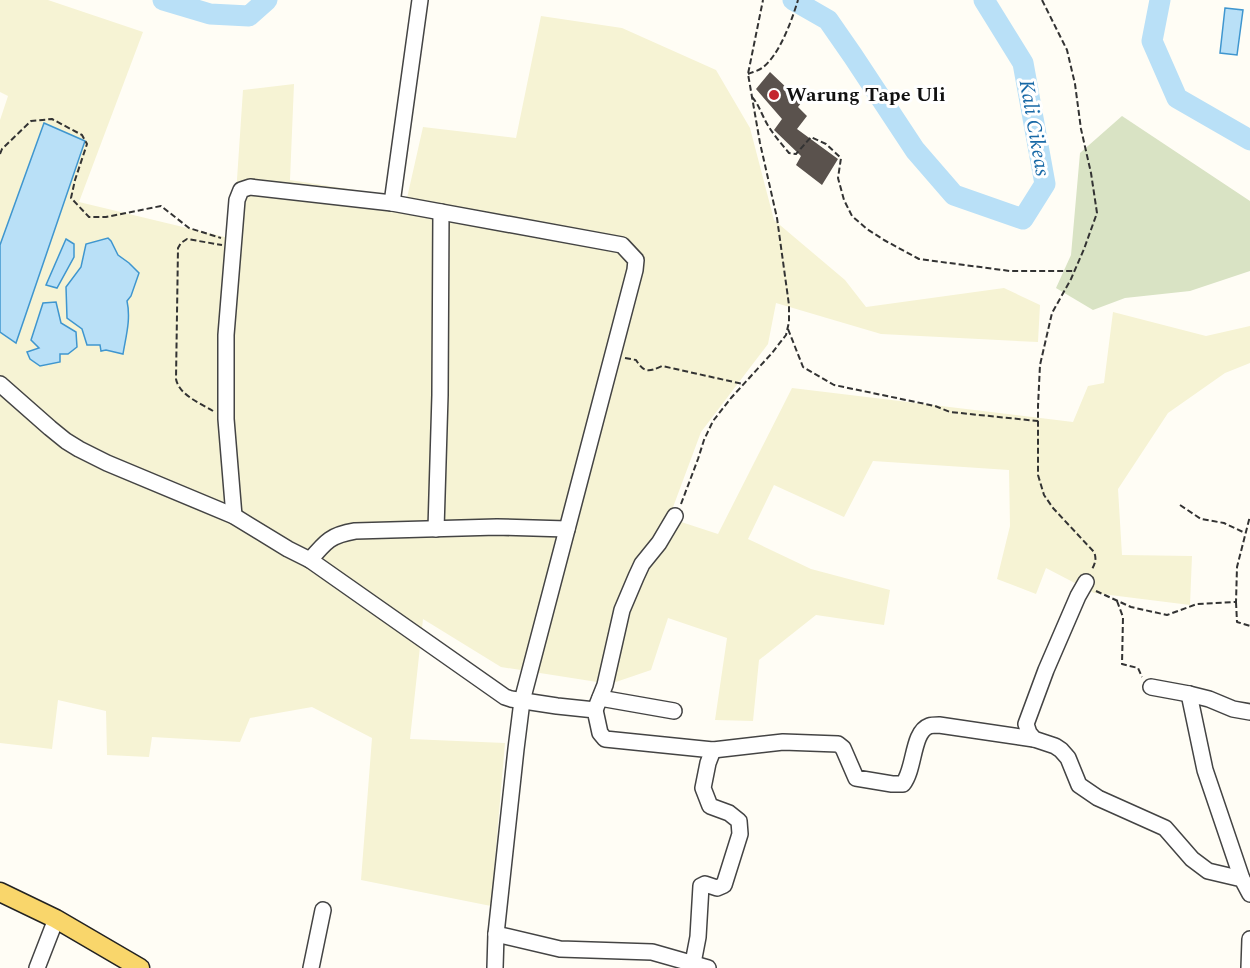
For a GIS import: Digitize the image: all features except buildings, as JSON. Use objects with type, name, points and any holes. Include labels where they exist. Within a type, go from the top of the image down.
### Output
[{"type":"main road","points":[[0,892],[56,919],[140,968]]},
{"type":"street","points":[[392,203],[420,0]]},
{"type":"street","points":[[234,516],[226,419],[226,335],[237,200],[241,190],[249,187],[392,203],[622,246],[636,260],[522,701],[496,934],[495,968]]},
{"type":"street","points":[[436,529],[440,395],[441,212]]},
{"type":"street","points":[[0,384],[58,435],[79,449],[234,516],[310,560],[494,690],[512,699],[556,706],[597,704],[674,711]]},
{"type":"street","points":[[675,516],[659,543],[642,564],[622,610],[605,685],[597,704],[600,733],[605,739],[713,750],[783,742],[838,744],[843,748],[856,778],[892,784],[903,784],[908,778],[919,733],[928,726],[939,725],[1034,739],[1061,750],[1068,758],[1079,785],[1098,798],[1165,828],[1192,859],[1208,871],[1242,879]]},
{"type":"street","points":[[310,560],[337,534],[355,531],[498,527],[567,530]]},
{"type":"street","points":[[1034,739],[1029,734],[1026,724],[1046,670],[1086,582]]},
{"type":"street","points":[[1150,687],[1189,694],[1233,709],[1250,712]]},
{"type":"street","points":[[1189,694],[1205,770],[1242,879],[1250,894]]},
{"type":"street","points":[[693,963],[698,937],[701,886],[705,884],[717,888],[724,885],[740,834],[739,821],[729,813],[710,806],[703,788],[713,750]]},
{"type":"street","points":[[311,968],[323,910]]},
{"type":"street","points":[[37,968],[56,919]]},
{"type":"street","points":[[496,934],[560,949],[652,952],[708,968]]},
{"type":"street","points":[[1249,968],[1250,939]]},
{"type":"path","points":[[675,516],[713,421],[772,353],[788,329],[790,314],[777,218],[760,143],[748,74],[763,0]]},
{"type":"path","points":[[748,74],[762,68],[775,52],[792,22],[798,0]]},
{"type":"path","points":[[1042,0],[1067,50],[1097,213],[1084,249],[1053,313],[1040,365],[1038,475],[1044,495],[1053,508],[1094,552],[1095,564],[1086,582],[1096,591],[1131,607],[1167,615],[1197,604],[1236,602]]},
{"type":"path","points":[[752,97],[758,103],[774,135],[789,153],[796,154],[811,137],[826,144],[841,158],[838,178],[844,200],[852,216],[884,240],[919,259],[1010,271],[1074,271]]},
{"type":"path","points":[[0,154],[2,149],[31,121],[52,119],[82,135],[87,144],[71,198],[89,217],[106,218],[161,206],[189,228],[233,244]]},
{"type":"path","points":[[226,419],[182,392],[177,386],[178,248],[187,239],[233,244]]},
{"type":"path","points":[[788,329],[803,367],[834,385],[935,406],[950,412],[1038,422]]},
{"type":"path","points":[[613,356],[636,360],[641,368],[648,371],[662,366],[743,384]]},
{"type":"path","points":[[1180,504],[1201,519],[1224,523],[1245,533]]},
{"type":"path","points":[[1250,516],[1237,567],[1236,602],[1237,622],[1250,626]]},
{"type":"path","points":[[1117,601],[1123,617],[1122,664],[1138,668],[1143,682],[1150,687]]},
{"type":"shaded area","points":[[0,0],[48,0],[143,32],[79,202],[233,239],[243,90],[294,84],[290,180],[407,198],[423,127],[516,138],[541,16],[622,28],[716,70],[750,128],[774,220],[845,280],[866,307],[1004,288],[1040,305],[1038,342],[881,334],[776,303],[768,344],[701,432],[669,518],[718,534],[792,388],[1073,422],[1088,386],[1104,383],[1113,312],[1206,336],[1250,326],[1250,363],[1225,373],[1168,413],[1118,489],[1122,555],[1192,556],[1190,605],[1094,593],[1046,568],[1036,594],[997,579],[1010,526],[1009,470],[873,461],[844,517],[774,485],[748,539],[811,569],[890,590],[884,625],[816,615],[759,660],[753,721],[715,720],[727,638],[668,618],[651,670],[610,684],[501,667],[423,619],[410,739],[505,743],[491,906],[361,880],[372,738],[312,707],[250,718],[240,742],[152,737],[149,757],[107,755],[106,711],[58,700],[52,749],[0,743],[0,120],[8,96],[0,92]]},
{"type":"green space","points":[[1122,116],[1250,201],[1250,271],[1190,291],[1125,298],[1093,310],[1056,288],[1071,255],[1080,153]]},
{"type":"water","points":[[1225,8],[1243,10],[1237,55],[1220,53]]},
{"type":"water","points":[[44,123],[85,141],[16,343],[0,332],[0,245]]},
{"type":"water","points":[[108,238],[118,255],[139,273],[127,301],[128,321],[123,354],[101,351],[100,345],[87,345],[82,329],[67,318],[66,287],[81,267],[86,244]]},
{"type":"water","points":[[66,239],[74,244],[74,257],[57,288],[46,285]]},
{"type":"water","points":[[56,302],[61,323],[76,332],[77,347],[68,354],[60,354],[60,362],[40,366],[30,359],[27,352],[39,348],[31,340],[43,303]]},
{"type":"waterway","name":"Kali Cikeas","points":[[163,0],[210,14],[249,16],[267,0]]},
{"type":"waterway","name":"Kali Cikeas","points":[[793,0],[828,20],[915,150],[954,195],[1023,219],[1045,184],[1023,63],[984,0]]},
{"type":"waterway","name":"Kali Cikeas","points":[[1160,0],[1152,41],[1177,98],[1250,140]]},
{"type":"place","name":"Warung Tape Uli","points":[[774,95]]}]
